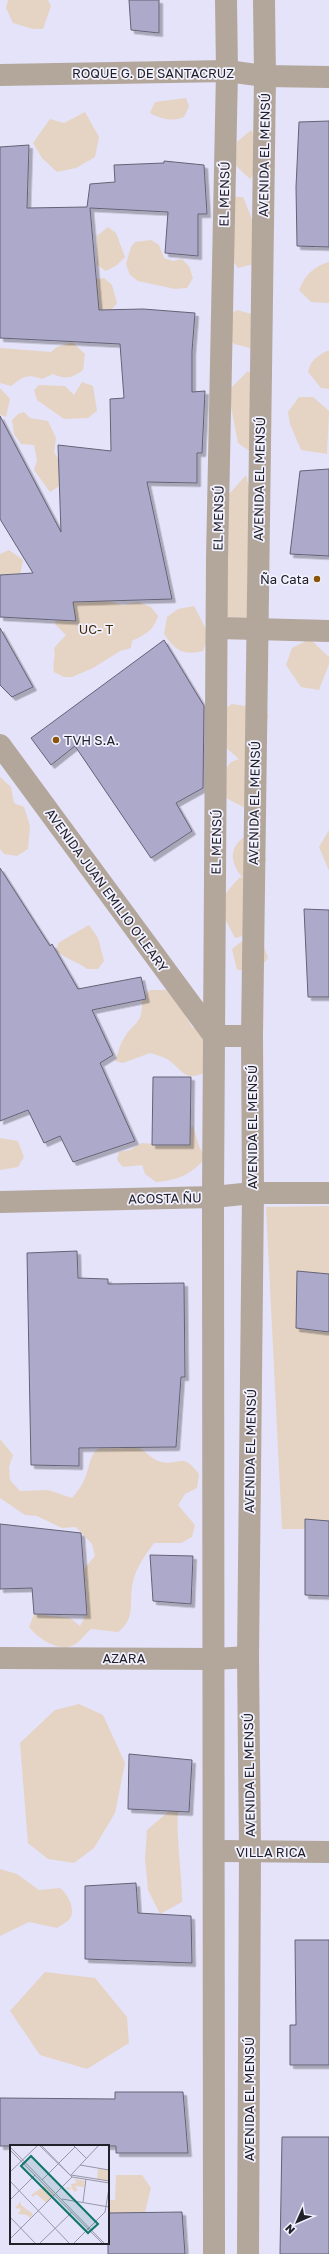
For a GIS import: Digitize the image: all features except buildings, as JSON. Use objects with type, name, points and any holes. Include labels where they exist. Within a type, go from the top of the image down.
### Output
[{"type":"street","name":"EL MENSÚ","points":[[214,1036],[218,628],[217,558],[227,71],[226,0]]},
{"type":"street","name":"AVENIDA EL MENSÚ","points":[[248,2254],[250,1852],[248,1657],[252,1036],[256,630],[265,76],[264,0]]},
{"type":"street","name":"ROQUE G. DE SANTACRUZ","points":[[0,75],[227,71],[265,76],[329,77]]},
{"type":"street","points":[[218,628],[329,632]]},
{"type":"street","name":"AVENIDA JUAN EMILIO O'LEARY","points":[[0,745],[214,1036]]},
{"type":"street","points":[[214,2254],[214,1036],[252,1036]]},
{"type":"street","name":"ACOSTA ÑU","points":[[0,1202],[213,1197],[252,1193],[329,1193]]},
{"type":"street","name":"AZARA","points":[[0,1658],[214,1659],[248,1657]]},
{"type":"street","name":"VILLA RICA","points":[[214,1851],[329,1852]]},
{"type":"green space","points":[[8,0],[48,0],[51,6],[43,29],[33,29],[13,23],[6,8]]},
{"type":"green space","points":[[186,98],[189,106],[184,117],[167,119],[150,113],[155,102]]},
{"type":"green space","points":[[85,112],[99,137],[95,157],[76,168],[57,172],[42,158],[33,143],[50,119],[64,123]]},
{"type":"green space","points":[[251,130],[261,145],[258,170],[250,179],[235,165],[237,142]]},
{"type":"green space","points":[[229,197],[243,197],[256,229],[254,264],[238,268],[227,253]]},
{"type":"green space","points":[[108,227],[116,233],[125,257],[117,265],[106,271],[97,265],[97,236]]},
{"type":"green space","points":[[151,240],[159,245],[164,258],[173,261],[182,259],[189,266],[193,278],[187,288],[175,289],[138,281],[130,275],[126,264],[131,247],[135,242]]},
{"type":"green space","points":[[329,262],[329,303],[311,302],[299,290],[301,285],[314,269]]},
{"type":"green space","points":[[104,278],[112,285],[117,303],[107,315],[97,316],[89,280]]},
{"type":"green space","points":[[237,310],[252,314],[250,348],[234,344],[225,333],[227,316]]},
{"type":"green space","points":[[72,342],[85,354],[83,370],[76,375],[62,377],[53,374],[42,379],[29,376],[22,378],[11,386],[0,383],[0,348],[51,352],[57,347]]},
{"type":"green space","points":[[329,351],[329,389],[321,388],[308,372],[314,359]]},
{"type":"green space","points":[[248,371],[260,384],[251,452],[238,443],[228,391]]},
{"type":"green space","points":[[82,382],[93,386],[97,411],[88,418],[64,419],[37,400],[34,390],[39,385],[65,386],[74,395]]},
{"type":"green space","points":[[0,388],[10,399],[6,417],[0,415]]},
{"type":"green space","points":[[299,397],[313,397],[329,411],[327,454],[301,450],[290,424],[288,412]]},
{"type":"green space","points":[[24,412],[30,418],[48,421],[56,438],[54,452],[64,468],[66,482],[50,492],[34,470],[37,460],[34,445],[21,444],[14,434],[12,420],[18,414]]},
{"type":"green space","points":[[246,475],[261,535],[257,611],[234,626],[223,608],[224,500]]},
{"type":"green space","points":[[9,550],[23,560],[20,576],[0,588],[0,554]]},
{"type":"green space","name":"UC- T","points":[[61,595],[109,601],[122,605],[138,602],[151,607],[158,616],[154,625],[148,632],[132,641],[131,648],[120,651],[93,668],[72,677],[64,677],[54,672],[54,648],[66,635],[55,624]]},
{"type":"green space","points":[[194,606],[209,635],[203,651],[190,653],[176,648],[164,634],[167,617],[178,609]]},
{"type":"green space","points":[[310,639],[329,657],[329,664],[319,690],[301,687],[286,665],[292,648]]},
{"type":"green space","points":[[232,704],[264,709],[268,715],[264,748],[251,801],[243,807],[226,798],[222,774],[231,762],[239,759],[224,746],[211,718]]},
{"type":"green space","points":[[0,777],[11,787],[14,803],[24,807],[30,826],[28,849],[17,856],[4,854],[0,849]]},
{"type":"green space","points":[[329,830],[329,871],[319,847]]},
{"type":"green space","points":[[243,838],[263,848],[266,860],[243,936],[235,938],[220,909],[222,900],[227,892],[240,877],[243,878],[234,863],[233,852],[238,842]]},
{"type":"green space","points":[[89,925],[98,938],[104,961],[98,969],[87,969],[57,951],[58,943]]},
{"type":"green space","points":[[245,939],[262,941],[268,958],[259,970],[237,970],[232,949]]},
{"type":"green space","points":[[150,990],[166,990],[181,1007],[192,1027],[205,1034],[207,1072],[194,1076],[186,1075],[168,1060],[150,1053],[123,1063],[115,1061],[120,1045],[140,1018],[142,996]]},
{"type":"green space","points":[[193,1126],[199,1146],[205,1158],[200,1164],[184,1176],[156,1182],[145,1174],[142,1165],[123,1167],[117,1160],[119,1152],[130,1150],[142,1143],[155,1144]]},
{"type":"green space","points":[[0,1138],[18,1141],[24,1157],[18,1167],[0,1170]]},
{"type":"green space","points":[[329,1206],[329,1529],[282,1529],[266,1207]]},
{"type":"green space","points":[[0,1439],[13,1455],[9,1467],[10,1480],[20,1491],[48,1490],[72,1498],[84,1481],[93,1454],[101,1447],[108,1446],[135,1446],[152,1458],[165,1463],[184,1461],[193,1467],[199,1474],[197,1488],[185,1494],[178,1505],[195,1525],[192,1537],[181,1543],[154,1543],[143,1558],[137,1571],[133,1584],[128,1620],[118,1632],[91,1629],[77,1643],[64,1647],[51,1644],[44,1640],[29,1627],[34,1614],[70,1618],[80,1626],[87,1606],[78,1576],[95,1556],[92,1544],[76,1527],[62,1528],[37,1516],[25,1515],[0,1498]]},
{"type":"green space","points":[[79,1704],[103,1715],[125,1763],[115,1813],[94,1848],[74,1863],[48,1859],[28,1843],[20,1743],[55,1710]]},
{"type":"green space","points":[[169,1811],[178,1811],[182,1902],[160,1914],[148,1890],[145,1859],[147,1830]]},
{"type":"green space","points":[[0,1869],[17,1874],[39,1890],[60,1888],[66,1894],[72,1908],[69,1920],[57,1928],[29,1922],[0,1936]]},
{"type":"green space","points":[[45,1972],[95,1978],[127,2017],[129,2043],[87,2069],[40,2055],[10,2011]]},
{"type":"green space","points":[[116,2175],[142,2175],[151,2188],[145,2212],[109,2214],[109,2200],[115,2200]]},
{"type":"place","name":"Ña Cata","points":[[317,579]]},
{"type":"place","name":"TVH S.A.","points":[[56,740]]}]
